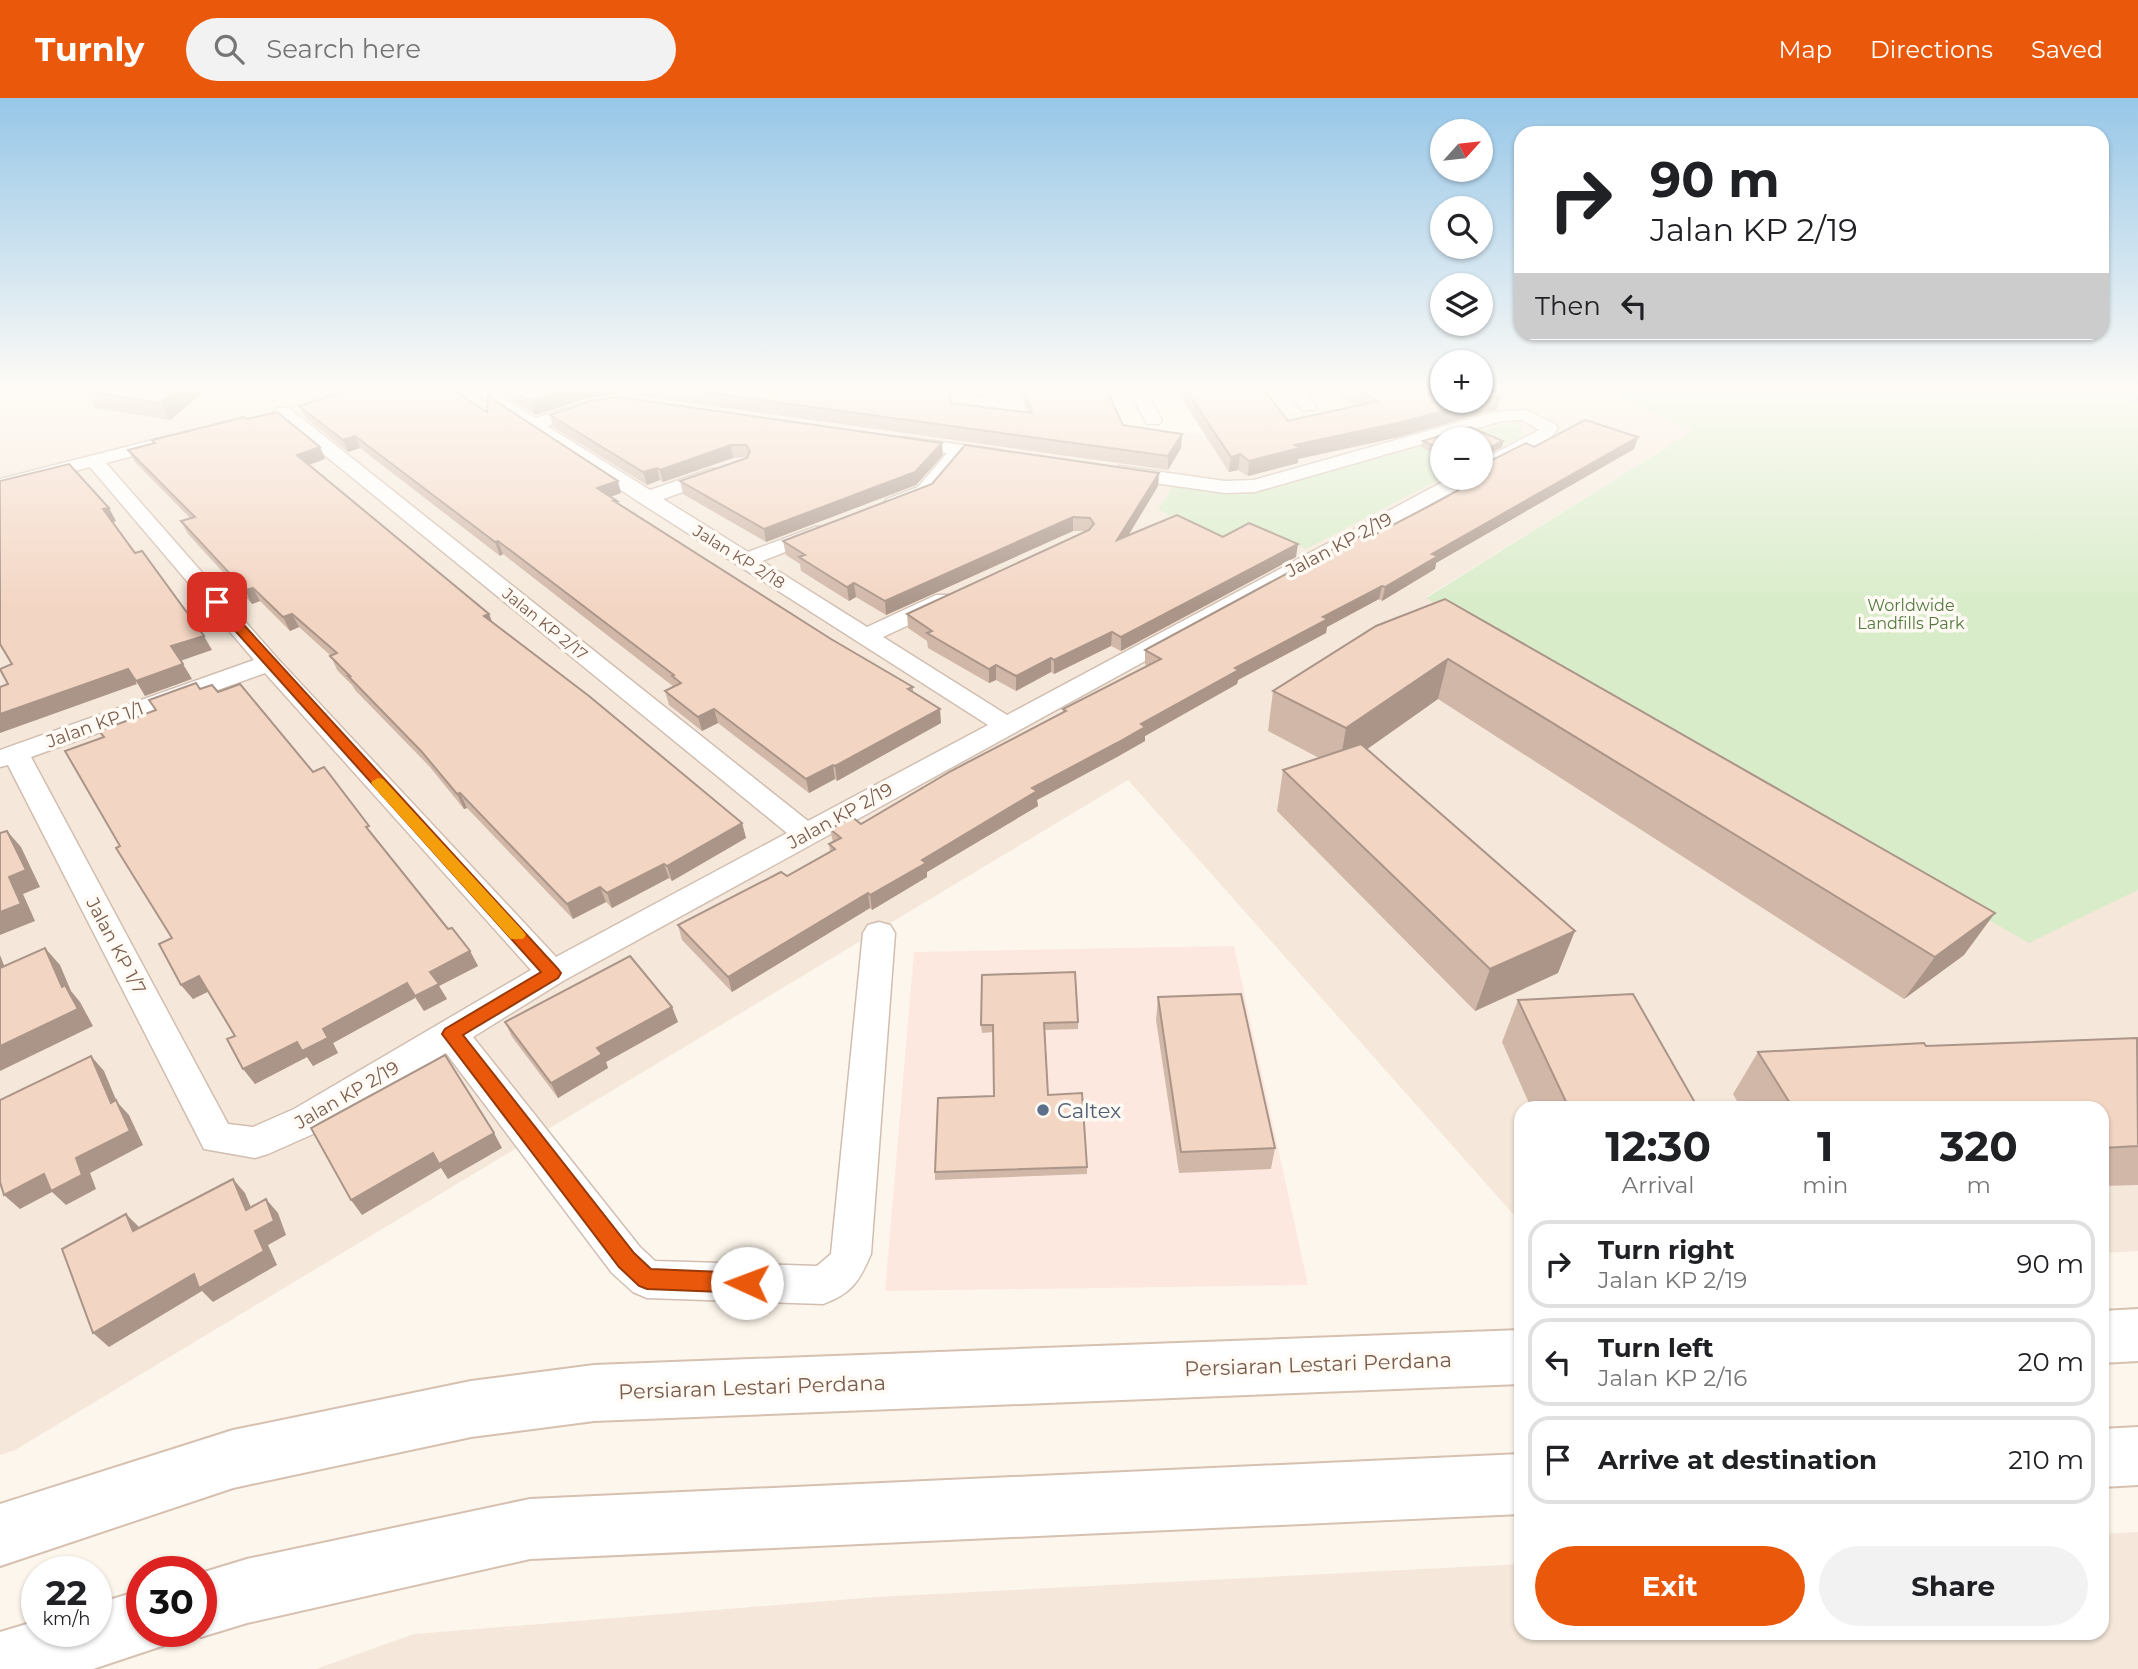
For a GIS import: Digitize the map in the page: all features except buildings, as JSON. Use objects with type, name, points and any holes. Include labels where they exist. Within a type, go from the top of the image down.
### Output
[{"type":"main road","points":[[2109,1337],[2138,1335]]},
{"type":"main road","name":"Persiaran Lestari Perdana","points":[[0,1535],[233,1459],[471,1409],[594,1393],[1514,1357]]},
{"type":"main road","points":[[2109,1458],[2138,1456]]},
{"type":"main road","points":[[217,1600],[247,1591],[530,1529],[1514,1484]]},
{"type":"main road","points":[[0,1665],[126,1627]]},
{"type":"street","points":[[0,485],[93,460]]},
{"type":"street","points":[[94,460],[269,663],[552,973]]},
{"type":"street","name":"Jalan KP 2/17","points":[[335,460],[807,835]]},
{"type":"street","name":"Jalan KP 2/18","points":[[587,460],[1006,725]]},
{"type":"street","points":[[873,511],[925,491],[951,460]]},
{"type":"street","points":[[1103,470],[1225,487],[1255,486],[1345,460]]},
{"type":"street","points":[[646,498],[741,464]]},
{"type":"street","name":"Jalan KP 2/19","points":[[217,1138],[255,1143],[307,1120],[552,973],[1442,490]]},
{"type":"street","points":[[745,560],[835,526]]},
{"type":"street","points":[[866,636],[967,590]]},
{"type":"street","name":"Jalan KP 1/1","points":[[8,756],[269,663]]},
{"type":"street","name":"Jalan KP 1/7","points":[[8,756],[217,1138]]},
{"type":"street","points":[[451,1034],[626,1260],[647,1279],[823,1286],[844,1270],[851,1254],[879,933]]},
{"type":"shaded area","points":[[0,460],[1430,460],[1430,490],[1493,490],[1493,460],[1645,460],[1426,597],[2029,942],[2138,890],[2138,1251],[2109,1253],[2109,1101],[1514,1101],[1514,1215],[1128,780],[15,1450],[0,1455]]},
{"type":"shaded area","points":[[1234,946],[1308,1285],[885,1291],[914,952]]},
{"type":"shaded area","points":[[2138,1532],[2138,1669],[316,1669],[414,1634],[876,1597],[1514,1564],[1514,1640],[2109,1640],[2109,1534]]},
{"type":"green space","points":[[1370,460],[1430,460],[1430,484],[1306,549],[1254,525],[1222,539],[1158,510],[1174,485],[1224,492],[1262,491]]},
{"type":"green space","name":"Worldwide Landfills Park","points":[[1646,460],[2138,460],[2138,890],[2029,943],[1426,598]]},
{"type":"slow traffic","points":[[378,782],[517,935]]},
{"type":"place","name":"Caltex","points":[[1043,1110]]},
{"type":"route","points":[[217,602],[269,663],[552,973],[451,1034],[626,1260],[647,1279],[747,1283]]}]
